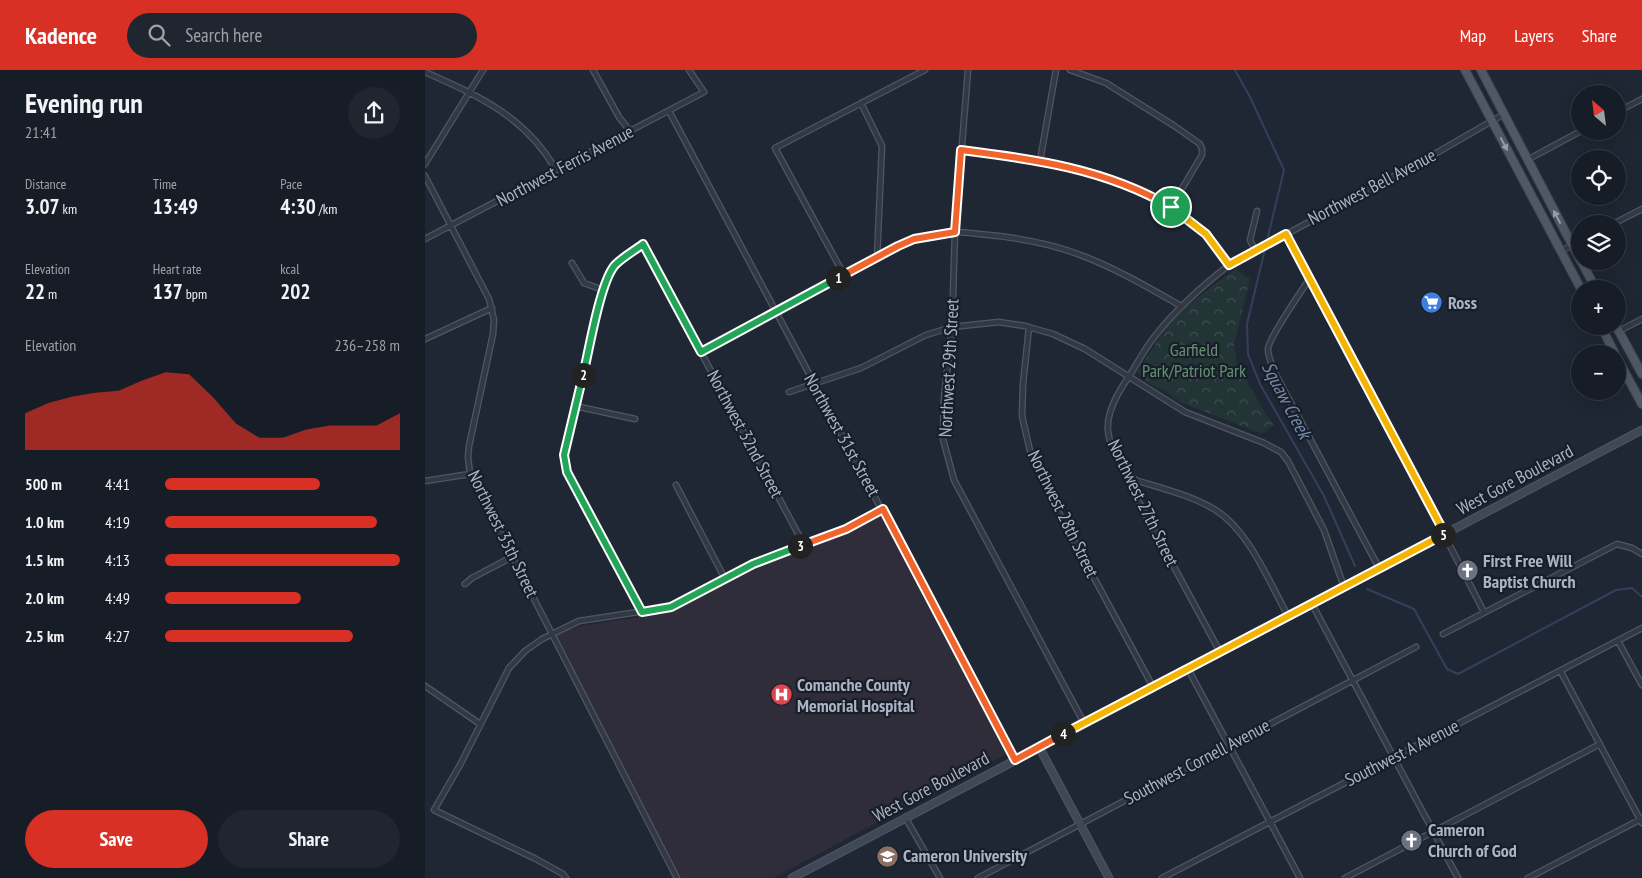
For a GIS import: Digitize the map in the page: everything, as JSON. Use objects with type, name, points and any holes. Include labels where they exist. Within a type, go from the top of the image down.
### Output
[{"type":"main road","points":[[1465,70],[1576,280]]},
{"type":"main road","points":[[1481,70],[1571,243]]},
{"type":"main road","points":[[1621,335],[1642,374]]},
{"type":"main road","points":[[1626,375],[1642,404]]},
{"type":"main road","name":"West Gore Boulevard","points":[[792,878],[1642,430]]},
{"type":"main road","points":[[1039,747],[1109,878]]},
{"type":"street","points":[[425,164],[483,70]]},
{"type":"street","points":[[593,70],[619,117],[630,131]]},
{"type":"street","name":"Northwest Ferris Avenue","points":[[425,239],[704,92],[689,70]]},
{"type":"street","points":[[844,275],[775,148],[925,70]]},
{"type":"street","name":"Northwest 29th Street","points":[[968,70],[955,232],[952,327],[944,398],[943,438],[954,480],[1084,723]]},
{"type":"street","points":[[1040,161],[1056,70]]},
{"type":"street","points":[[1070,70],[1106,83],[1173,125],[1199,144],[1202,149],[1202,155],[1171,207]]},
{"type":"street","points":[[425,72],[493,106],[533,136],[556,170]]},
{"type":"street","points":[[1626,107],[1642,99]]},
{"type":"street","points":[[861,103],[882,146],[877,258]]},
{"type":"street","name":"Northwest 31st Street","points":[[669,111],[777,311],[814,384],[883,509],[1015,760]]},
{"type":"street","name":"Northwest Bell Avenue","points":[[1181,306],[1229,265],[1504,114]]},
{"type":"street","points":[[1527,160],[1571,136]]},
{"type":"street","points":[[961,150],[1040,161],[1085,170],[1119,181],[1171,207],[1206,234],[1229,265]]},
{"type":"street","name":"Northwest 35th Street","points":[[425,176],[489,299],[494,320],[493,334],[469,446],[470,474],[677,878]]},
{"type":"street","points":[[1626,217],[1642,208]]},
{"type":"street","points":[[1257,211],[1250,240],[1257,249]]},
{"type":"street","points":[[701,352],[914,239],[955,232],[993,235],[1045,244],[1083,256],[1128,276],[1181,306]]},
{"type":"street","points":[[1286,234],[1445,534],[1484,612]]},
{"type":"street","name":"Northwest 32nd Street","points":[[603,290],[608,275],[615,265],[643,244],[804,545]]},
{"type":"street","points":[[1561,251],[1571,246]]},
{"type":"street","points":[[572,263],[584,283],[603,290],[564,455],[567,472],[642,612]]},
{"type":"street","points":[[1310,278],[1277,329],[1268,346],[1268,355],[1379,568]]},
{"type":"street","name":"Northwest 27th Street","points":[[1181,306],[1154,337],[1128,377],[1114,403],[1107,428],[1110,444],[1119,462],[1135,480],[1133,492],[1220,652]]},
{"type":"street","points":[[425,339],[492,308]]},
{"type":"street","points":[[1626,326],[1642,320]]},
{"type":"street","points":[[789,392],[861,368],[926,335],[952,327],[999,322],[1029,327],[1053,334],[1085,349],[1185,412],[1264,443],[1281,452],[1288,460],[1324,530],[1344,587]]},
{"type":"street","name":"Northwest 28th Street","points":[[1029,327],[1023,384],[1022,416],[1031,455],[1057,509],[1153,687]]},
{"type":"street","points":[[575,406],[635,419]]},
{"type":"street","points":[[425,481],[470,474]]},
{"type":"street","points":[[1135,480],[1179,494],[1215,509],[1233,525],[1250,547],[1288,616]]},
{"type":"street","points":[[676,485],[725,579]]},
{"type":"street","points":[[566,878],[563,874],[535,859],[434,810],[460,765],[509,668],[525,651],[552,634],[579,621],[671,607],[753,564],[846,529],[883,509]]},
{"type":"street","points":[[1443,634],[1617,544],[1632,548],[1642,554]]},
{"type":"street","points":[[465,584],[472,578],[513,557]]},
{"type":"street","points":[[1312,604],[1458,878]]},
{"type":"street","name":"Southwest A Avenue","points":[[1162,878],[1561,672],[1642,628]]},
{"type":"street","points":[[1618,641],[1642,685]]},
{"type":"street","name":"Southwest Cornell Avenue","points":[[978,878],[1416,647]]},
{"type":"street","points":[[1188,668],[1300,878]]},
{"type":"street","points":[[1528,878],[1641,820],[1561,672]]},
{"type":"street","points":[[425,686],[481,724]]},
{"type":"street","points":[[1345,878],[1600,744]]},
{"type":"street","points":[[905,817],[940,878]]},
{"type":"shaded area","name":"Comanche County Memorial Hospital","points":[[881,514],[1006,754],[773,878],[681,878],[555,636],[579,626],[667,613],[740,574],[847,533]]},
{"type":"green space","name":"Garfield Park/Patriot Park","points":[[1235,269],[1250,279],[1234,345],[1237,364],[1267,416],[1274,424],[1262,434],[1180,402],[1165,391],[1150,384],[1137,372],[1166,328],[1184,308]]},
{"type":"waterway","name":"Squaw Creek","points":[[1235,70],[1250,97],[1284,170],[1247,324],[1248,354],[1260,384],[1324,496],[1355,566]]},
{"type":"waterway","name":"Squaw Creek","points":[[1367,589],[1414,609],[1447,669],[1458,674],[1616,590],[1632,588],[1642,597]]},
{"type":"place","name":"Ross","points":[[1432,303]]},
{"type":"place","name":"First Free Will Baptist Church","points":[[1467,571]]},
{"type":"place","name":"Comanche County Memorial Hospital","points":[[781,695]]},
{"type":"place","name":"Cameron Church of God","points":[[1412,840]]},
{"type":"place","name":"Cameron University","points":[[887,856]]},
{"type":"route","points":[[961,150],[1011,156],[1085,170],[1119,181],[1171,207],[1206,234],[1229,265],[1286,234],[1445,534],[1015,760],[883,509],[846,529],[753,564],[671,607],[642,612],[567,472],[564,455],[603,290],[608,275],[615,265],[630,253],[643,244],[701,352],[898,246],[914,239],[955,232],[961,150]]}]
